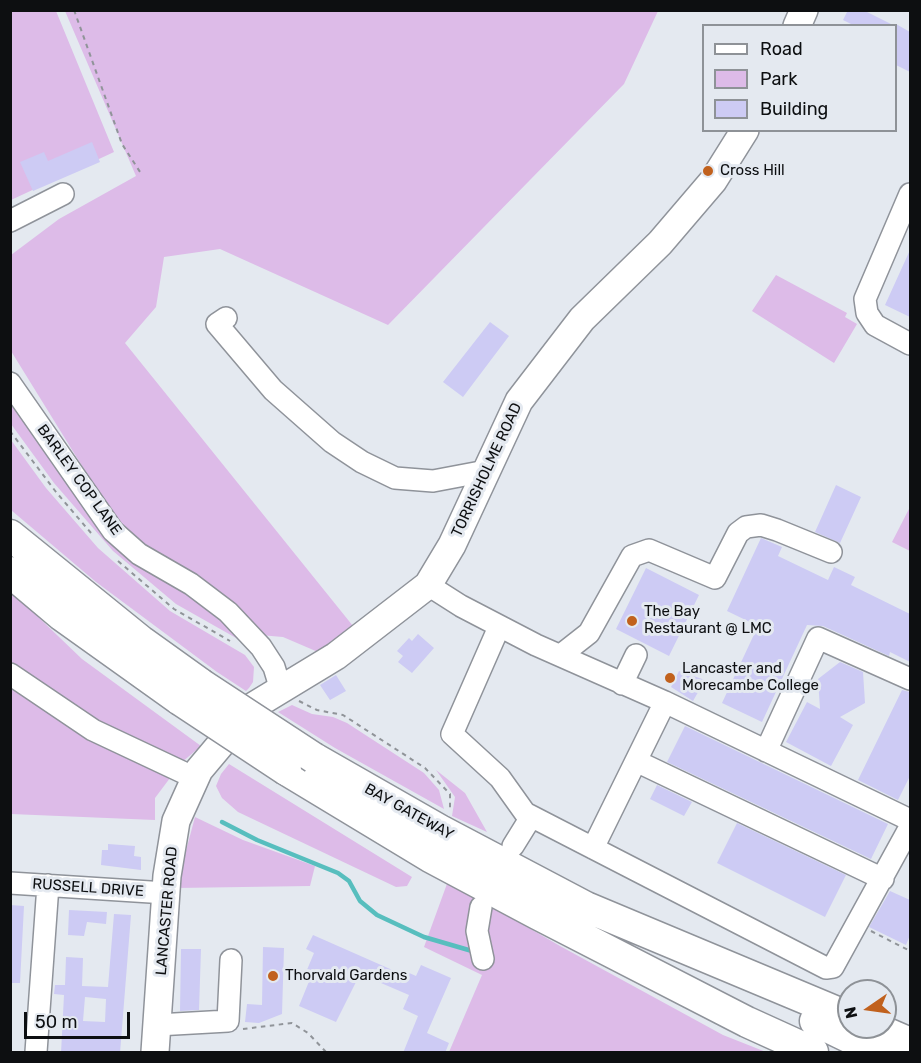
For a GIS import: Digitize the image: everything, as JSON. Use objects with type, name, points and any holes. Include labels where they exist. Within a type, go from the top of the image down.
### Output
[{"type":"highway","name":"BAY GATEWAY","points":[[10,535],[124,628],[190,692],[286,770],[430,857],[747,1022],[813,1053]]},
{"type":"highway","name":"BAY GATEWAY","points":[[10,572],[61,615],[190,692],[542,885],[688,951],[837,1011]]},
{"type":"highway","points":[[688,951],[717,978],[826,1025],[879,1053]]},
{"type":"main road","points":[[798,24],[804,10]]},
{"type":"main road","name":"TORRISHOLME ROAD","points":[[276,693],[336,656],[428,585],[452,545],[519,401],[582,319],[660,243],[713,181],[744,132]]},
{"type":"main road","name":"LANCASTER ROAD","points":[[155,1053],[166,893],[176,820],[195,778],[213,751],[252,707],[276,693]]},
{"type":"street","points":[[10,221],[63,194]]},
{"type":"street","points":[[910,194],[867,293],[866,306],[867,313],[875,325],[910,344]]},
{"type":"street","points":[[217,324],[273,390],[332,442],[362,462],[395,478],[433,481],[486,471]]},
{"type":"street","name":"BARLEY COP LANE","points":[[10,383],[113,531],[139,554],[191,584],[228,612],[261,647],[274,667],[276,693]]},
{"type":"street","points":[[561,655],[589,633],[632,556],[649,550],[715,578],[738,533],[746,527],[761,525],[831,552]]},
{"type":"street","points":[[428,585],[499,627],[665,702],[910,820]]},
{"type":"street","points":[[499,627],[452,734],[488,765],[525,813],[826,968],[833,967],[910,827]]},
{"type":"street","points":[[766,751],[818,638],[910,679]]},
{"type":"street","points":[[622,684],[636,655]]},
{"type":"street","points":[[10,674],[93,730],[195,778]]},
{"type":"street","points":[[593,848],[665,702]]},
{"type":"street","points":[[636,761],[883,879]]},
{"type":"street","points":[[513,846],[531,817]]},
{"type":"street","name":"RUSSELL DRIVE","points":[[10,883],[166,893]]},
{"type":"street","points":[[36,1053],[48,885]]},
{"type":"street","points":[[481,907],[477,931],[483,959]]},
{"type":"street","points":[[157,1025],[228,1021],[231,960]]},
{"type":"path","points":[[74,10],[122,144],[142,175]]},
{"type":"path","points":[[276,693],[317,710],[344,715],[425,768],[450,794],[450,808],[446,817]]},
{"type":"path","points":[[858,925],[910,951]]},
{"type":"path","points":[[236,1029],[292,1023],[308,1033],[326,1053]]},
{"type":"green space","points":[[11,11],[56,11],[114,152],[11,200]]},
{"type":"green space","points":[[65,11],[658,11],[624,84],[388,325],[220,249],[164,257],[156,307],[125,343],[353,626],[318,652],[283,637],[260,635],[132,541],[95,487],[11,351],[11,255],[59,219],[136,176]]},
{"type":"green space","points":[[776,275],[847,313],[845,317],[857,324],[834,363],[752,311]]},
{"type":"green space","points":[[10,400],[87,509],[252,647],[176,604],[113,551],[54,483],[11,424]]},
{"type":"green space","points":[[11,440],[46,488],[98,548],[170,611],[245,655],[254,667],[253,682],[246,691],[96,582],[11,510]]},
{"type":"green space","points":[[910,507],[910,551],[892,542]]},
{"type":"green space","points":[[10,590],[82,659],[201,746],[181,763],[89,718],[11,666]]},
{"type":"green space","points":[[11,682],[173,774],[155,798],[155,820],[11,814]]},
{"type":"green space","points":[[292,705],[312,714],[333,717],[347,723],[424,773],[439,790],[444,809],[335,748],[278,712]]},
{"type":"green space","points":[[229,764],[412,877],[407,886],[396,887],[238,812],[222,798],[216,786],[221,774]]},
{"type":"green space","points":[[436,770],[465,793],[487,832],[452,816],[455,797]]},
{"type":"green space","points":[[195,817],[243,840],[315,866],[310,886],[176,888]]},
{"type":"green space","points":[[448,881],[560,946],[723,1035],[766,1052],[449,1052],[482,975],[424,947]]},
{"type":"building","points":[[848,10],[863,10],[891,24],[851,24],[843,20]]},
{"type":"building","points":[[897,25],[910,32],[910,72],[897,66]]},
{"type":"building","points":[[92,142],[100,162],[33,191],[20,162],[44,152],[48,161]]},
{"type":"building","points":[[910,250],[910,317],[885,305]]},
{"type":"building","points":[[490,322],[509,336],[463,397],[443,382]]},
{"type":"building","points":[[836,485],[861,497],[840,543],[815,532]]},
{"type":"building","points":[[761,538],[782,547],[778,556],[828,580],[834,567],[855,577],[851,585],[910,614],[910,662],[890,652],[889,656],[823,626],[807,625],[762,722],[722,703],[758,626],[727,611]]},
{"type":"building","points":[[646,568],[699,595],[669,656],[616,629]]},
{"type":"building","points":[[418,634],[434,648],[412,673],[398,662],[403,656],[397,651],[409,638],[412,641]]},
{"type":"building","points":[[840,662],[863,672],[865,703],[840,717],[853,725],[831,766],[786,742],[807,702],[820,709],[818,679]]},
{"type":"building","points":[[679,671],[705,680],[693,701],[671,687]]},
{"type":"building","points":[[336,675],[346,691],[330,700],[320,685]]},
{"type":"building","points":[[902,690],[910,692],[910,776],[898,800],[858,780]]},
{"type":"building","points":[[685,726],[888,824],[871,859],[667,762]]},
{"type":"building","points":[[657,785],[692,802],[684,816],[650,799]]},
{"type":"building","points":[[737,823],[846,875],[825,917],[717,863]]},
{"type":"building","points":[[108,844],[135,846],[134,856],[141,857],[141,870],[101,865],[102,850],[108,850]]},
{"type":"building","points":[[890,891],[910,900],[910,935],[906,945],[869,927]]},
{"type":"building","points":[[10,905],[24,906],[20,983],[10,983]]},
{"type":"building","points":[[69,910],[107,912],[106,924],[87,922],[84,936],[68,935]]},
{"type":"building","points":[[114,914],[131,915],[120,1053],[61,1053],[64,995],[54,994],[55,985],[65,985],[66,957],[83,958],[82,986],[108,987]],"holes":[[[85,997],[106,999],[105,1022],[83,1021]]]},
{"type":"building","points":[[313,935],[406,976],[407,972],[416,976],[421,965],[451,978],[427,1033],[449,1043],[445,1053],[403,1053],[418,1016],[403,1009],[409,995],[360,974],[336,1022],[299,1006],[310,979],[304,977],[314,953],[306,949]]},
{"type":"building","name":"Thorvald Gardens","points":[[263,947],[284,948],[282,1014],[259,1023],[245,1022],[247,1004],[262,1005]]},
{"type":"building","points":[[181,949],[201,949],[199,1010],[180,1011]]},
{"type":"waterway","points":[[222,822],[257,840],[338,873],[349,881],[360,901],[377,915],[424,937],[472,951]]},
{"type":"place","name":"Cross Hill","points":[[708,171]]},
{"type":"place","name":"The Bay Restaurant @ LMC","points":[[632,621]]},
{"type":"place","name":"Lancaster and Morecambe College","points":[[670,678]]},
{"type":"place","name":"Thorvald Gardens","points":[[273,976]]}]
